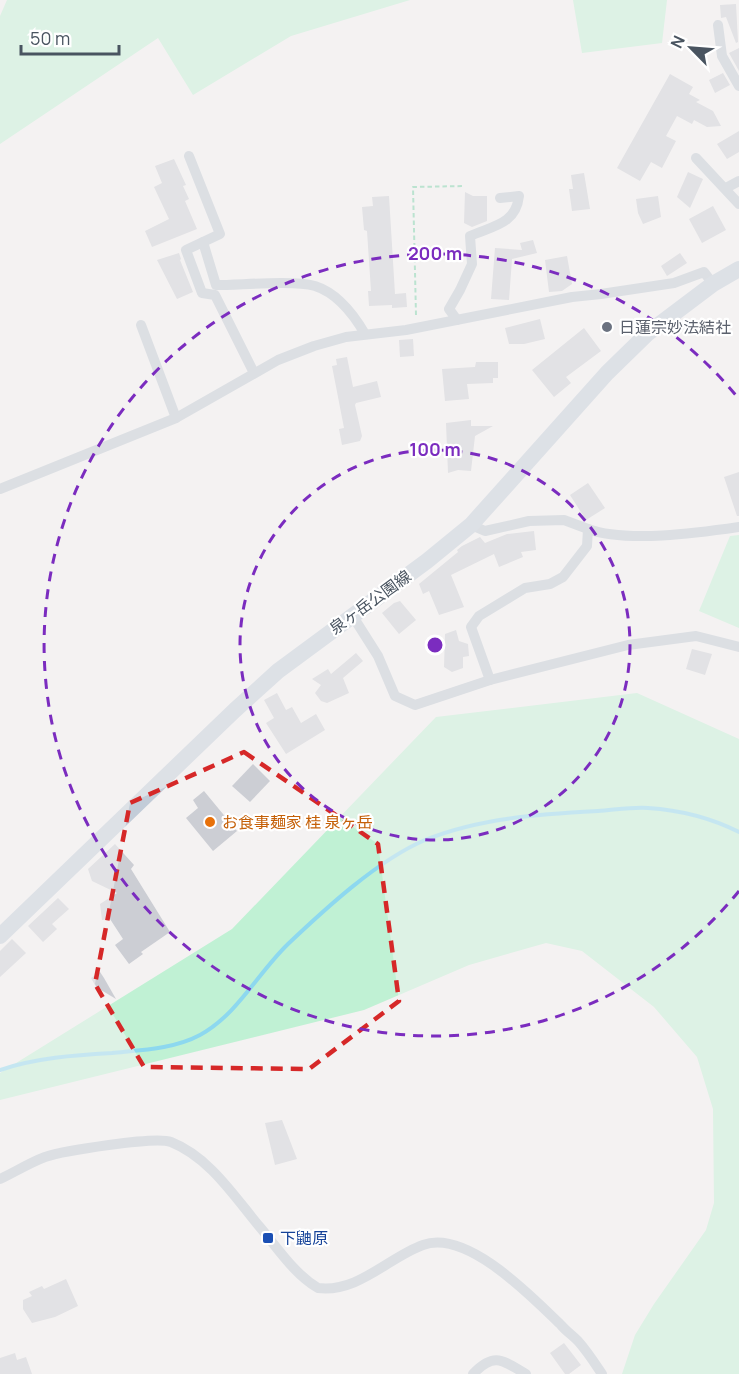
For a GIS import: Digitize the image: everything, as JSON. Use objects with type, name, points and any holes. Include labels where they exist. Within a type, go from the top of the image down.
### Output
[{"type":"main road","name":"泉ヶ岳公園線","points":[[0,936],[278,671],[427,561],[471,525],[627,352],[648,333],[714,284],[739,269]]},
{"type":"street","points":[[718,25],[722,56],[739,86]]},
{"type":"street","points":[[189,156],[220,234],[186,250],[202,293],[215,295],[254,373]]},
{"type":"street","points":[[696,158],[739,204]]},
{"type":"street","points":[[726,188],[739,181]]},
{"type":"street","points":[[457,320],[449,309],[472,264],[470,236],[507,220],[518,209],[519,196],[500,198]]},
{"type":"street","points":[[203,242],[216,285],[316,286],[337,298],[358,321],[365,334]]},
{"type":"street","points":[[0,489],[176,418],[278,360],[314,346],[365,334],[457,320],[572,297],[674,283],[704,272],[714,284]]},
{"type":"street","points":[[141,325],[176,418]]},
{"type":"street","points":[[471,525],[485,531],[530,521],[564,520],[603,535],[693,534],[739,527]]},
{"type":"street","points":[[490,680],[471,627],[478,616],[525,588],[550,584],[563,577],[587,546],[588,529]]},
{"type":"street","points":[[352,615],[378,656],[395,696],[415,705],[490,680],[628,645],[696,636],[739,647]]},
{"type":"street","points":[[0,1179],[46,1157],[72,1150],[155,1141],[170,1142],[215,1173],[308,1282],[318,1288],[339,1286],[364,1277],[424,1244],[444,1242],[454,1245],[486,1261],[523,1290],[575,1337],[602,1374]]},
{"type":"street","points":[[472,1374],[485,1361],[496,1360],[526,1374]]},
{"type":"path","points":[[416,327],[413,187],[464,186]]},
{"type":"highlighted area","points":[[244,752],[378,844],[399,1001],[309,1069],[144,1067],[95,984],[130,803]]},
{"type":"green space","points":[[7,0],[410,0],[291,36],[193,95],[158,38],[0,144],[0,16]]},
{"type":"green space","points":[[573,0],[667,0],[662,43],[582,53]]},
{"type":"green space","points":[[739,535],[739,628],[699,611],[730,536]]},
{"type":"green space","points":[[637,693],[739,739],[739,1374],[622,1374],[635,1335],[706,1230],[714,1203],[713,1109],[697,1057],[654,1007],[582,951],[546,943],[469,965],[364,1010],[0,1100],[0,1073],[232,929],[436,717]]},
{"type":"building","points":[[736,4],[738,42],[736,43],[726,17],[721,18],[720,5]]},
{"type":"building","points":[[739,48],[739,71],[729,53]]},
{"type":"building","points":[[723,73],[730,85],[715,93],[709,80]]},
{"type":"building","points":[[670,74],[693,87],[689,94],[700,100],[696,102],[713,111],[721,126],[707,127],[694,120],[692,124],[677,116],[666,136],[676,141],[662,168],[651,162],[640,181],[617,168]]},
{"type":"building","points":[[739,131],[739,152],[727,159],[717,144]]},
{"type":"building","points":[[174,159],[186,185],[183,186],[189,199],[185,201],[197,229],[152,247],[145,231],[169,219],[154,187],[162,183],[155,166]]},
{"type":"building","points":[[688,172],[703,179],[690,208],[677,197]]},
{"type":"building","points":[[584,173],[590,209],[572,211],[569,189],[573,189],[571,175]]},
{"type":"building","points":[[465,192],[473,196],[487,196],[487,221],[472,227],[464,223]]},
{"type":"building","points":[[389,196],[395,294],[406,293],[407,307],[369,306],[368,291],[371,291],[367,231],[364,230],[362,207],[373,206],[372,197]]},
{"type":"building","points":[[658,196],[661,217],[643,224],[638,213],[636,199]]},
{"type":"building","points":[[713,206],[726,230],[702,243],[689,219]]},
{"type":"building","points":[[533,240],[537,253],[512,259],[509,300],[491,299],[495,248],[522,250],[520,243]]},
{"type":"building","points":[[179,253],[193,292],[177,299],[157,260]]},
{"type":"building","points":[[680,253],[687,263],[667,276],[661,266]]},
{"type":"building","points":[[567,256],[572,284],[562,291],[549,292],[545,260]]},
{"type":"building","points":[[540,319],[545,339],[524,344],[509,344],[505,328]]},
{"type":"building","points":[[584,328],[601,351],[566,377],[571,383],[554,397],[532,370]]},
{"type":"building","points":[[413,339],[414,356],[400,357],[399,340]]},
{"type":"building","points":[[347,357],[353,387],[377,381],[381,397],[356,403],[362,436],[360,441],[342,445],[339,429],[344,428],[332,366],[337,365],[336,359]]},
{"type":"building","points":[[476,362],[498,362],[498,378],[493,378],[493,383],[467,384],[469,399],[445,401],[442,369],[475,367]]},
{"type":"building","points":[[471,420],[471,426],[493,426],[475,436],[471,471],[458,470],[448,473],[446,423]]},
{"type":"building","points":[[739,472],[739,516],[737,516],[724,477]]},
{"type":"building","points":[[588,483],[605,508],[586,520],[570,495]]},
{"type":"building","points":[[534,531],[536,550],[521,552],[523,557],[499,567],[494,554],[451,575],[464,607],[439,615],[429,591],[423,594],[419,584],[458,552],[457,550],[462,546],[480,537],[485,543],[507,534]]},
{"type":"building","points":[[400,601],[416,620],[399,634],[382,613]]},
{"type":"building","points":[[456,630],[459,641],[468,644],[469,656],[463,657],[463,668],[452,672],[444,667],[445,634]]},
{"type":"building","points":[[692,649],[712,654],[705,675],[686,669]]},
{"type":"building","points":[[356,653],[363,661],[343,678],[349,693],[327,703],[321,701],[315,693],[321,685],[312,679],[328,669],[331,674]]},
{"type":"building","points":[[277,693],[286,710],[292,707],[301,723],[316,714],[325,730],[286,754],[266,723],[274,718],[264,700]]},
{"type":"building","points":[[253,764],[270,781],[250,802],[232,786]]},
{"type":"building","points":[[204,791],[237,831],[213,851],[186,818],[198,808],[193,800]]},
{"type":"building","points":[[115,844],[134,865],[131,869],[170,932],[141,952],[143,954],[129,964],[115,945],[123,939],[110,919],[102,920],[100,904],[117,893],[92,881],[88,869]]},
{"type":"building","points":[[58,898],[69,909],[52,924],[57,929],[43,942],[28,926]]},
{"type":"building","points":[[12,939],[26,953],[0,977],[0,951]]},
{"type":"building","points":[[100,972],[116,999],[96,987],[91,978]]},
{"type":"building","points":[[282,1120],[297,1159],[275,1165],[265,1123]]},
{"type":"building","points":[[66,1279],[78,1306],[55,1317],[32,1323],[23,1309],[23,1300],[32,1296],[29,1292],[42,1286],[44,1289]]},
{"type":"building","points":[[564,1343],[581,1365],[569,1374],[565,1374],[550,1353]]},
{"type":"building","points":[[15,1353],[17,1360],[26,1357],[32,1374],[0,1374],[0,1358]]},
{"type":"waterway","points":[[0,1070],[55,1058],[157,1048],[190,1040],[200,1035],[225,1016],[288,944],[353,886],[407,849],[446,833],[510,818],[642,808],[695,816],[739,832]]},
{"type":"place","name":"日蓮宗妙法結社","points":[[607,327]]},
{"type":"place","name":"お食事麺家 桂 泉ヶ岳","points":[[210,822]]},
{"type":"place","name":"下鼬原","points":[[268,1238]]}]
